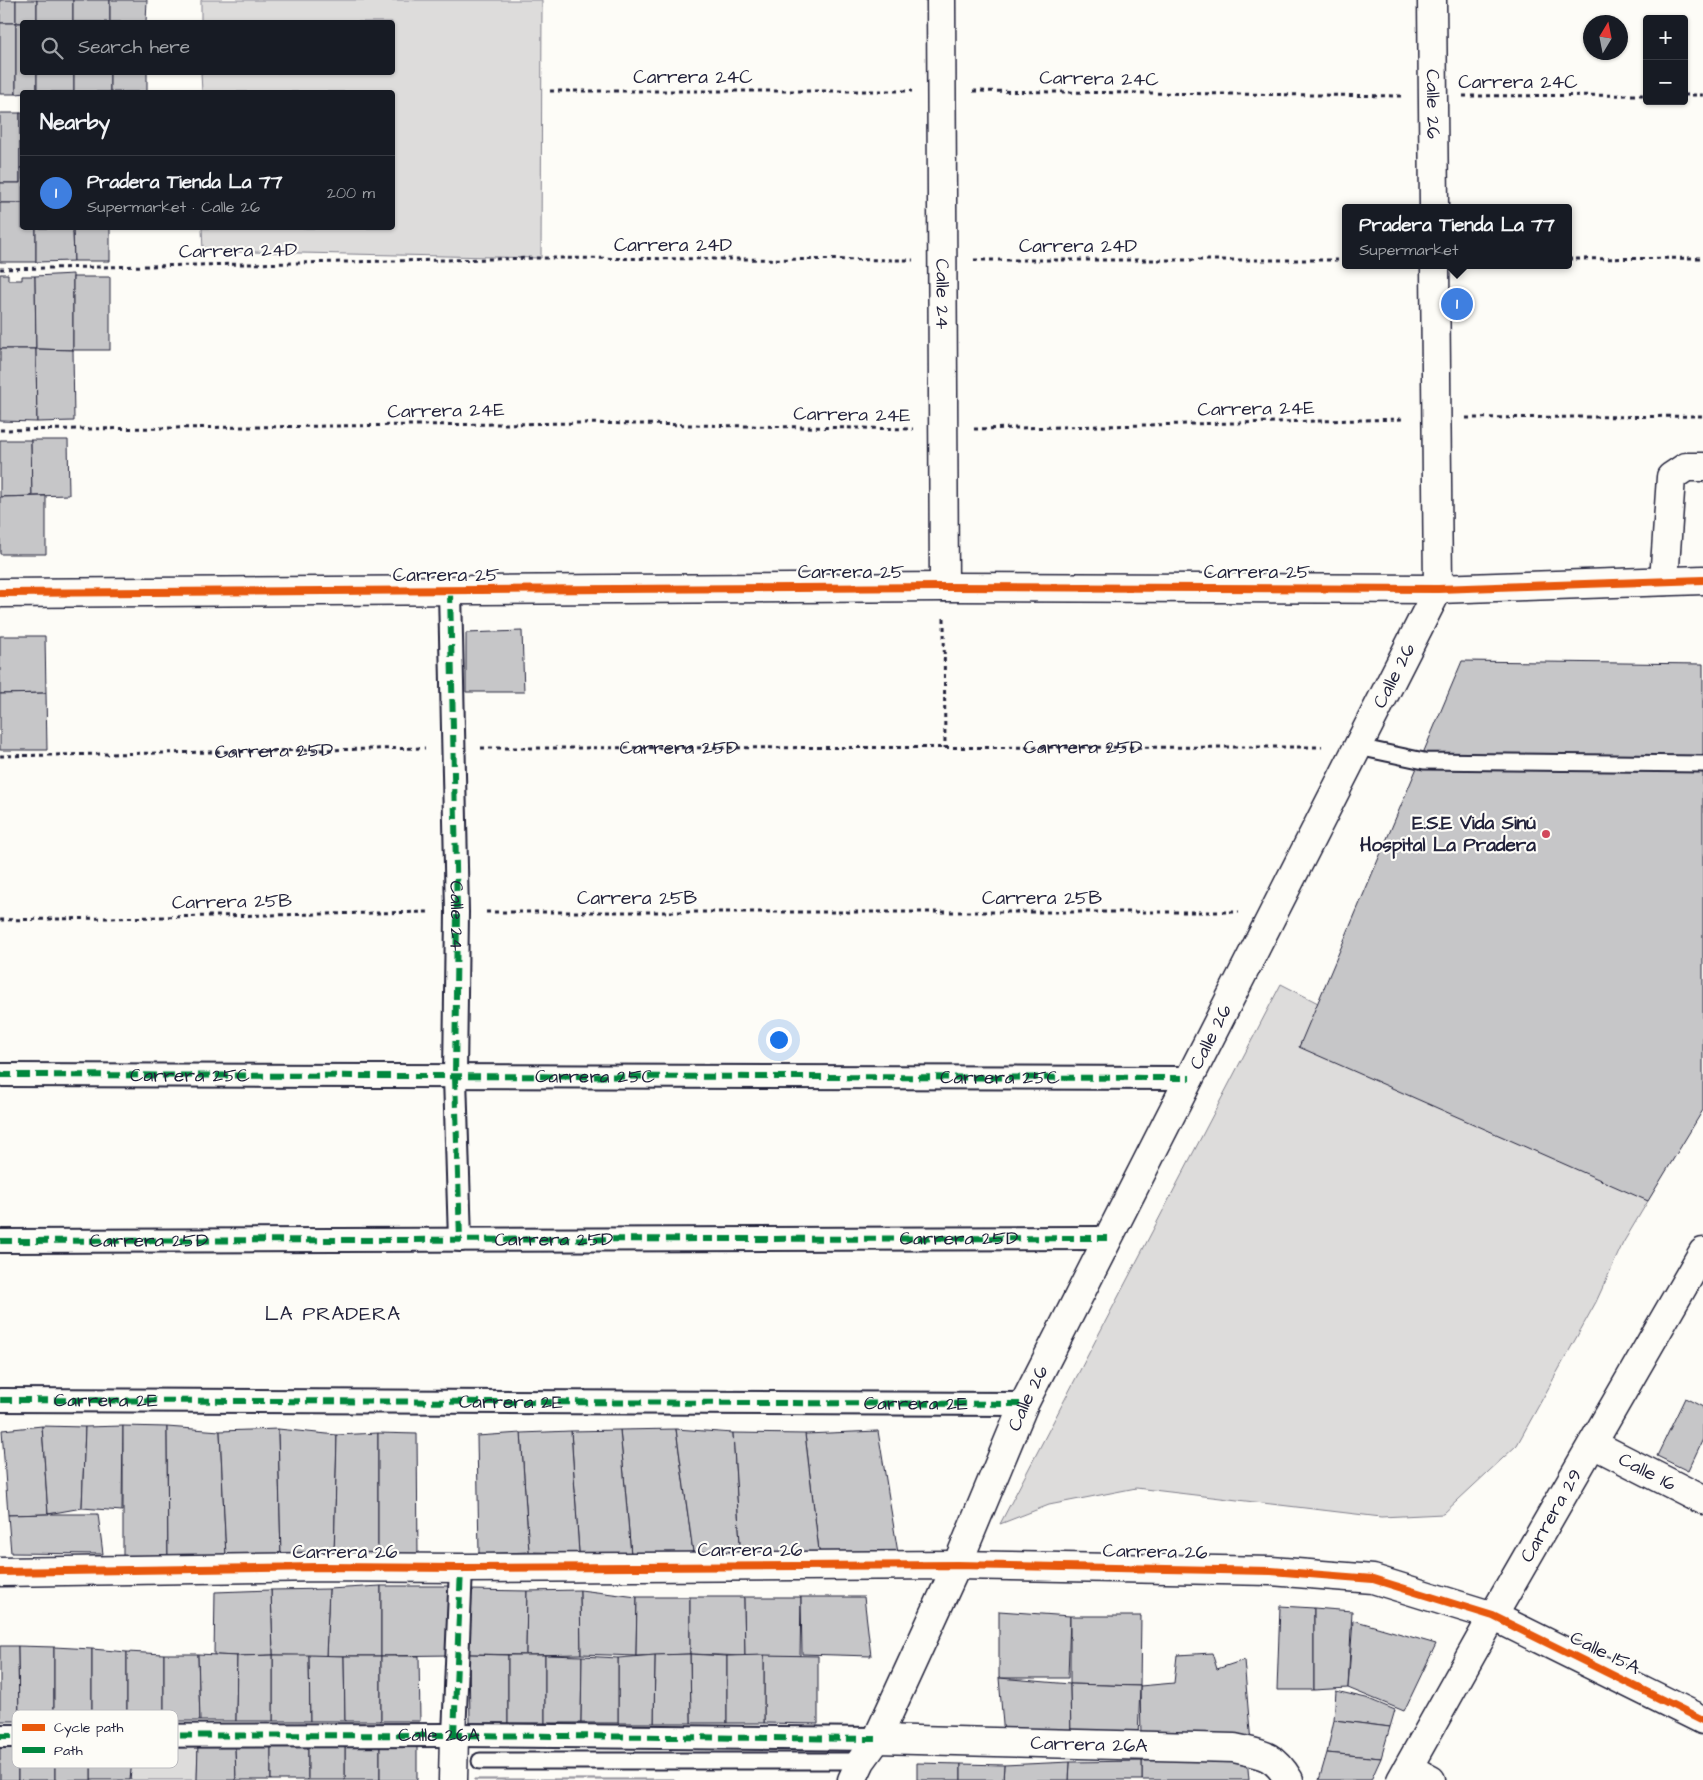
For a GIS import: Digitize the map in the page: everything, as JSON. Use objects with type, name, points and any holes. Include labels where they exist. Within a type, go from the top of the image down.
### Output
[{"type":"street","name":"Calle 24","points":[[941,0],[944,587]]},
{"type":"street","name":"Calle 26","points":[[1432,0],[1434,204]]},
{"type":"street","name":"Calle 26","points":[[863,1760],[957,1565],[1024,1404],[1438,590],[1435,269]]},
{"type":"street","points":[[1664,581],[1671,477],[1686,466],[1703,467]]},
{"type":"street","name":"Carrera 25","points":[[0,593],[944,587],[1438,590],[1703,580]]},
{"type":"street","name":"Calle 24","points":[[450,591],[457,912],[455,1077],[460,1240]]},
{"type":"street","name":"Carrera 25C","points":[[0,1076],[1190,1078]]},
{"type":"street","name":"Carrera 25D","points":[[0,1241],[1108,1238]]},
{"type":"street","name":"Carrera 29","points":[[1414,1776],[1493,1616],[1592,1444],[1700,1263]]},
{"type":"street","name":"Carrera 2E","points":[[0,1400],[1024,1404]]},
{"type":"street","name":"Calle 16","points":[[1592,1444],[1703,1500]]},
{"type":"street","name":"Carrera 26","points":[[0,1572],[320,1567],[957,1565],[1271,1571],[1373,1579],[1493,1616]]},
{"type":"street","points":[[453,1780],[461,1568]]},
{"type":"street","name":"Calle 15A","points":[[1493,1616],[1703,1720]]},
{"type":"street","name":"Calle 26A","points":[[178,1736],[454,1735],[863,1760]]},
{"type":"street","name":"Carrera 26A","points":[[863,1760],[1234,1748],[1267,1756],[1283,1770],[1289,1780]]},
{"type":"lane","points":[[1358,747],[1424,762],[1703,764]]},
{"type":"lane","points":[[480,1761],[863,1760]]},
{"type":"path","points":[[1688,95],[1703,95]]},
{"type":"path","points":[[1572,259],[1703,258]]},
{"type":"path","points":[[944,587],[945,748]]},
{"type":"shaded area","points":[[201,0],[542,0],[541,258],[203,251],[202,230],[395,230],[395,90],[202,90],[201,75],[395,75],[395,20],[201,20]]},
{"type":"shaded area","points":[[1281,984],[1318,1003],[1648,1201],[1623,1243],[1596,1302],[1517,1445],[1443,1514],[1381,1517],[1136,1488],[1049,1505],[1000,1524]]},
{"type":"shaded area","points":[[178,1741],[198,1743],[197,1780],[130,1780],[131,1768],[178,1768]]},
{"type":"shaded area","points":[[674,1779],[675,1780],[474,1780]]},
{"type":"building","points":[[0,0],[16,0],[16,23],[0,23]]},
{"type":"building","points":[[16,0],[37,0],[37,20],[20,20],[20,23],[16,23]]},
{"type":"building","points":[[37,0],[73,0],[73,20],[37,20]]},
{"type":"building","points":[[73,0],[110,0],[110,20],[73,20]]},
{"type":"building","points":[[110,0],[147,0],[146,20],[110,20]]},
{"type":"building","points":[[0,23],[16,23],[16,94],[0,94]]},
{"type":"building","points":[[16,23],[20,23],[20,75],[37,75],[37,90],[20,90],[20,94],[16,94]]},
{"type":"building","points":[[37,75],[74,75],[74,90],[37,90]]},
{"type":"building","points":[[74,75],[110,75],[110,90],[74,90]]},
{"type":"building","points":[[110,75],[147,75],[147,90],[110,90]]},
{"type":"building","points":[[0,113],[20,113],[20,183],[0,183]]},
{"type":"building","points":[[0,183],[20,183],[20,203],[0,203]]},
{"type":"building","points":[[0,203],[20,203],[20,230],[36,230],[36,262],[0,262]]},
{"type":"building","points":[[36,230],[73,230],[74,261],[36,262]]},
{"type":"building","points":[[73,230],[110,230],[110,261],[74,261]]},
{"type":"building","points":[[0,274],[8,274],[8,280],[22,280],[22,276],[35,276],[36,349],[0,349]]},
{"type":"building","points":[[73,274],[73,350],[36,349],[35,276]]},
{"type":"building","points":[[73,277],[110,277],[110,350],[73,350]]},
{"type":"building","points":[[0,349],[36,349],[37,422],[0,421]]},
{"type":"building","points":[[36,349],[73,350],[74,421],[37,422]]},
{"type":"building","points":[[0,440],[31,440],[32,496],[0,497]]},
{"type":"building","points":[[31,440],[68,440],[69,495],[32,496]]},
{"type":"building","points":[[46,496],[46,554],[0,554],[0,497]]},
{"type":"building","points":[[522,631],[524,692],[466,692],[466,633]]},
{"type":"building","points":[[0,636],[45,636],[46,693],[0,694]]},
{"type":"building","name":"E.S.E Vida Sinú Hospital La Pradera","points":[[1462,661],[1703,664],[1703,1110],[1648,1201],[1299,1047]]},
{"type":"building","points":[[46,693],[47,750],[0,750],[0,694]]},
{"type":"building","points":[[1685,1398],[1703,1407],[1703,1439],[1688,1471],[1657,1456]]},
{"type":"building","points":[[42,1426],[48,1514],[8,1515],[2,1430]]},
{"type":"building","points":[[42,1426],[85,1427],[82,1508],[48,1514]]},
{"type":"building","points":[[123,1426],[122,1511],[82,1508],[85,1427]]},
{"type":"building","points":[[123,1426],[167,1427],[168,1562],[123,1562]]},
{"type":"building","points":[[167,1427],[220,1431],[226,1556],[168,1562]]},
{"type":"building","points":[[278,1429],[281,1557],[226,1556],[220,1431]]},
{"type":"building","points":[[278,1429],[337,1435],[334,1558],[281,1557]]},
{"type":"building","points":[[676,1429],[694,1559],[631,1555],[620,1430]]},
{"type":"building","points":[[676,1429],[733,1433],[741,1558],[694,1559]]},
{"type":"building","points":[[620,1430],[631,1555],[579,1553],[571,1431]]},
{"type":"building","points":[[571,1431],[579,1553],[529,1552],[521,1433]]},
{"type":"building","points":[[878,1431],[899,1559],[820,1559],[805,1434]]},
{"type":"building","points":[[378,1433],[378,1558],[334,1558],[337,1435]]},
{"type":"building","points":[[378,1433],[417,1434],[418,1558],[378,1558]]},
{"type":"building","points":[[521,1433],[529,1552],[479,1554],[477,1436]]},
{"type":"building","points":[[733,1433],[805,1434],[820,1559],[741,1558]]},
{"type":"building","points":[[98,1514],[103,1554],[11,1553],[8,1515]]},
{"type":"building","points":[[381,1586],[381,1656],[326,1656],[329,1589]]},
{"type":"building","points":[[381,1586],[450,1586],[450,1655],[381,1656]]},
{"type":"building","points":[[329,1589],[326,1656],[273,1655],[271,1590]]},
{"type":"building","points":[[271,1590],[273,1655],[214,1655],[215,1592]]},
{"type":"building","points":[[469,1590],[527,1591],[526,1655],[469,1654]]},
{"type":"building","points":[[580,1590],[581,1654],[526,1655],[527,1591]]},
{"type":"building","points":[[580,1590],[637,1597],[636,1656],[581,1654]]},
{"type":"building","points":[[637,1597],[690,1597],[690,1654],[636,1656]]},
{"type":"building","points":[[690,1597],[744,1597],[745,1656],[690,1654]]},
{"type":"building","points":[[744,1597],[801,1597],[800,1656],[745,1656]]},
{"type":"building","points":[[801,1597],[864,1597],[871,1656],[802,1654]]},
{"type":"building","points":[[1280,1606],[1314,1608],[1314,1690],[1277,1690]]},
{"type":"building","points":[[1314,1608],[1352,1611],[1348,1688],[1314,1690]]},
{"type":"building","points":[[999,1611],[1070,1616],[1068,1678],[999,1678]]},
{"type":"building","points":[[1070,1616],[1141,1616],[1140,1686],[1070,1684]]},
{"type":"building","points":[[1353,1620],[1436,1644],[1404,1711],[1348,1688]]},
{"type":"building","points":[[0,1646],[18,1646],[19,1710],[12,1710],[12,1721],[0,1721]]},
{"type":"building","points":[[18,1646],[54,1647],[54,1710],[19,1710]]},
{"type":"building","points":[[54,1647],[92,1649],[92,1710],[54,1710]]},
{"type":"building","points":[[92,1649],[127,1652],[127,1710],[92,1710]]},
{"type":"building","points":[[127,1652],[164,1654],[164,1710],[127,1710]]},
{"type":"building","points":[[1212,1653],[1217,1669],[1244,1660],[1251,1743],[1141,1737],[1140,1686],[1174,1683],[1177,1655]]},
{"type":"building","points":[[164,1654],[198,1654],[200,1721],[178,1721],[178,1710],[164,1710]]},
{"type":"building","points":[[198,1654],[237,1656],[236,1721],[200,1721]]},
{"type":"building","points":[[469,1654],[508,1655],[508,1723],[470,1723]]},
{"type":"building","points":[[690,1654],[727,1656],[727,1723],[691,1723]]},
{"type":"building","points":[[690,1654],[691,1723],[654,1723],[655,1655]]},
{"type":"building","points":[[273,1655],[309,1655],[310,1721],[273,1721]]},
{"type":"building","points":[[273,1655],[273,1721],[236,1721],[237,1656]]},
{"type":"building","points":[[309,1655],[344,1656],[345,1721],[310,1721]]},
{"type":"building","points":[[508,1655],[545,1655],[545,1723],[508,1723]]},
{"type":"building","points":[[545,1655],[582,1656],[581,1723],[545,1723]]},
{"type":"building","points":[[655,1655],[654,1723],[618,1723],[618,1658]]},
{"type":"building","points":[[764,1655],[818,1656],[818,1724],[764,1723]]},
{"type":"building","points":[[764,1655],[764,1723],[727,1723],[727,1656]]},
{"type":"building","points":[[344,1656],[381,1656],[381,1721],[345,1721]]},
{"type":"building","points":[[381,1656],[419,1656],[420,1721],[381,1721]]},
{"type":"building","points":[[582,1656],[618,1658],[618,1723],[581,1723]]},
{"type":"building","points":[[999,1678],[1070,1684],[1071,1738],[1004,1736]]},
{"type":"building","points":[[1070,1684],[1140,1686],[1138,1737],[1071,1738]]},
{"type":"building","points":[[1336,1691],[1366,1698],[1395,1710],[1390,1727],[1334,1720]]},
{"type":"building","points":[[1334,1720],[1390,1727],[1381,1758],[1327,1753]]},
{"type":"building","points":[[0,1739],[12,1739],[12,1768],[18,1768],[18,1780],[0,1780]]},
{"type":"building","points":[[198,1743],[235,1744],[236,1780],[197,1780]]},
{"type":"building","points":[[235,1744],[271,1744],[271,1780],[236,1780]]},
{"type":"building","points":[[271,1744],[308,1746],[308,1780],[271,1780]]},
{"type":"building","points":[[345,1745],[380,1745],[380,1780],[345,1780]]},
{"type":"building","points":[[345,1745],[345,1780],[308,1780],[308,1746]]},
{"type":"building","points":[[380,1745],[417,1745],[417,1780],[380,1780]]},
{"type":"building","points":[[1327,1753],[1381,1758],[1371,1780],[1319,1780]]},
{"type":"building","points":[[1247,1758],[1249,1780],[1142,1780],[1142,1761]]},
{"type":"building","points":[[1142,1761],[1142,1780],[1069,1780],[1070,1762]]},
{"type":"building","points":[[1070,1762],[1069,1780],[1003,1780],[1004,1765]]},
{"type":"building","points":[[917,1763],[961,1764],[961,1780],[917,1780]]},
{"type":"building","points":[[961,1764],[1004,1765],[1003,1780],[961,1780]]},
{"type":"building","points":[[18,1768],[55,1768],[55,1780],[18,1780]]},
{"type":"building","points":[[55,1768],[91,1768],[91,1780],[55,1780]]},
{"type":"building","points":[[91,1768],[131,1768],[130,1780],[91,1780]]},
{"type":"marked path","points":[[450,591],[457,912],[455,1077],[460,1240]]},
{"type":"marked path","points":[[0,1075],[1190,1078]]},
{"type":"marked path","points":[[0,1241],[1108,1238]]},
{"type":"marked path","points":[[0,1400],[1024,1404]]},
{"type":"marked path","points":[[454,1735],[461,1568]]},
{"type":"marked path","points":[[178,1736],[454,1735],[877,1739]]},
{"type":"marked path","points":[[0,1736],[12,1736]]},
{"type":"cycle path","points":[[0,593],[944,587],[1438,589],[1703,580]]},
{"type":"cycle path","points":[[0,1572],[320,1567],[957,1565],[1271,1571],[1373,1579],[1493,1616],[1703,1720]]},
{"type":"place","name":"Pradera Tienda La 77","points":[[1457,304]]},
{"type":"place","name":"E.S.E Vida Sinú Hospital La Pradera","points":[[1546,834]]},
{"type":"district","name":"LA PRADERA","points":[[333,1314]]}]
